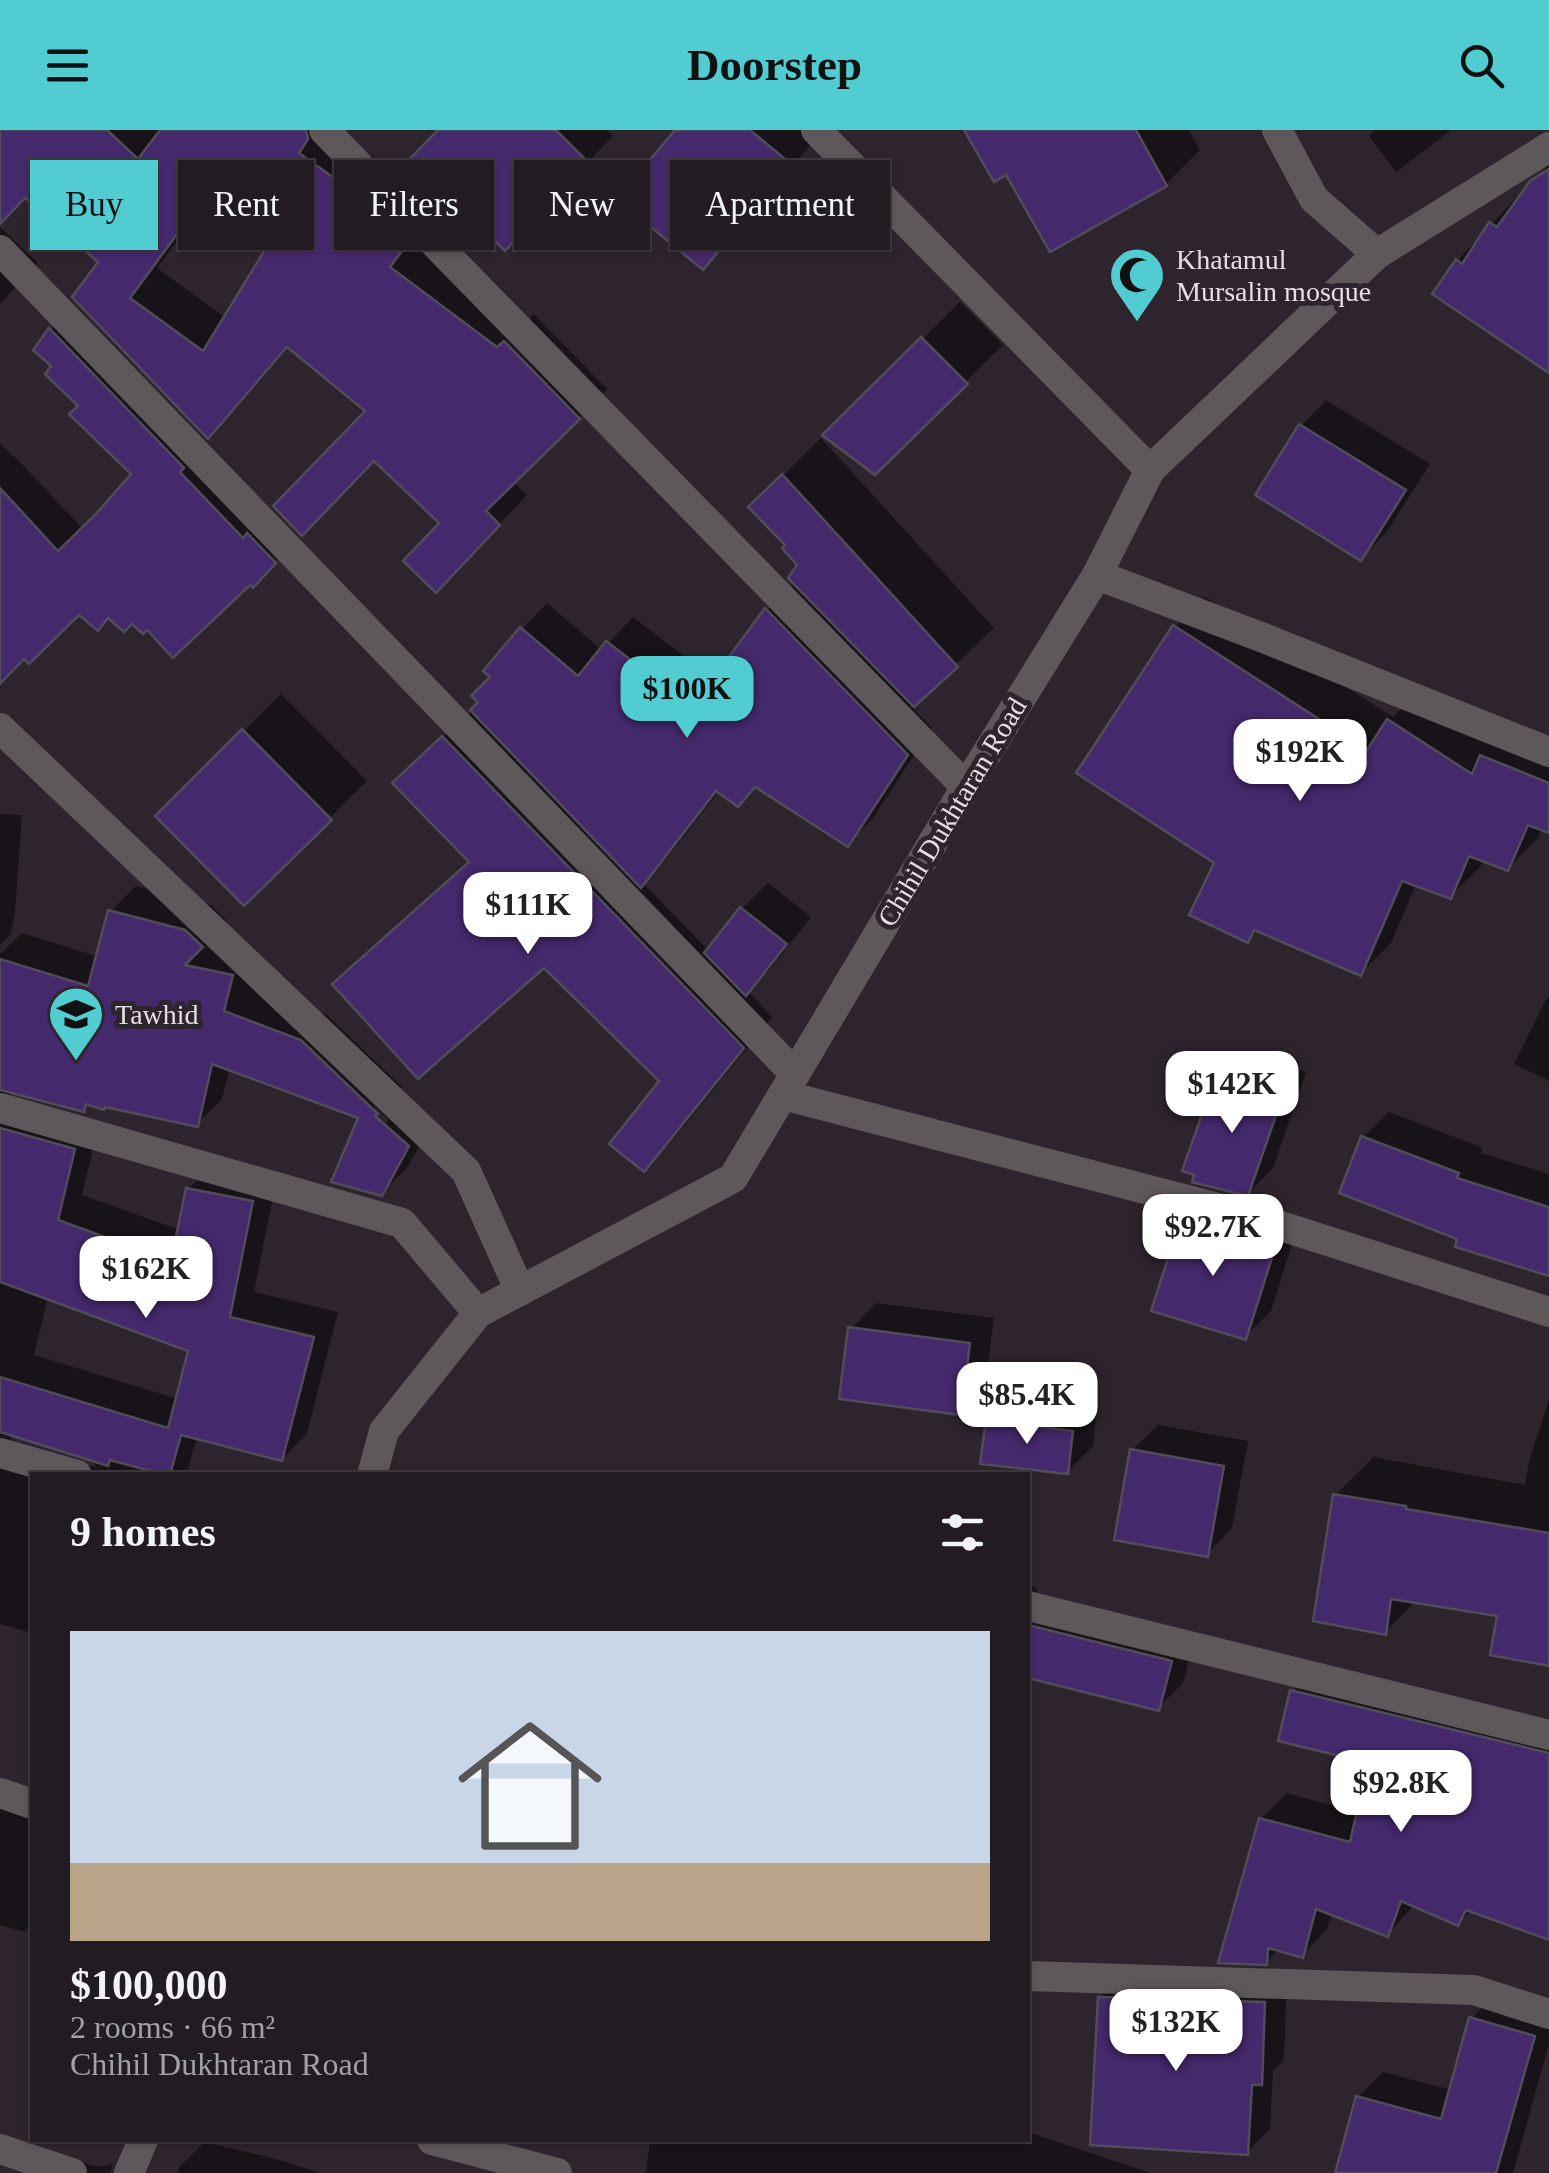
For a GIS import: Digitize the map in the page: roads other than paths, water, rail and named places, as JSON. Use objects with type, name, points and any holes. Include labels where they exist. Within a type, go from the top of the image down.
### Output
[{"type":"street","points":[[324,130],[966,787]]},
{"type":"street","points":[[816,130],[1150,470]]},
{"type":"street","points":[[1277,130],[1314,199],[1376,254]]},
{"type":"street","name":"Chihil Dukhtaran Road","points":[[373,1472],[384,1431],[478,1313],[733,1178],[1097,574],[1150,470],[1376,254],[1549,147]]},
{"type":"street","points":[[0,250],[789,1084],[1253,1217],[1549,1312]]},
{"type":"street","points":[[1097,574],[1549,752]]},
{"type":"street","points":[[0,728],[466,1171],[520,1290]]},
{"type":"street","points":[[0,1108],[402,1223],[478,1313]]},
{"type":"street","points":[[0,1453],[66,1472]]},
{"type":"street","points":[[1030,1606],[1549,1735]]},
{"type":"street","points":[[0,1794],[30,1803]]},
{"type":"street","points":[[1030,1976],[1474,1990],[1549,2014]]},
{"type":"street","points":[[129,2173],[142,2142]]},
{"type":"street","points":[[440,2142],[557,2173]]},
{"type":"street","points":[[0,2149],[72,2173]]},
{"type":"place","name":"Khatamul Mursalin mosque","points":[[1137,324]]},
{"type":"place","name":"Tawhid","points":[[76,1063]]}]
